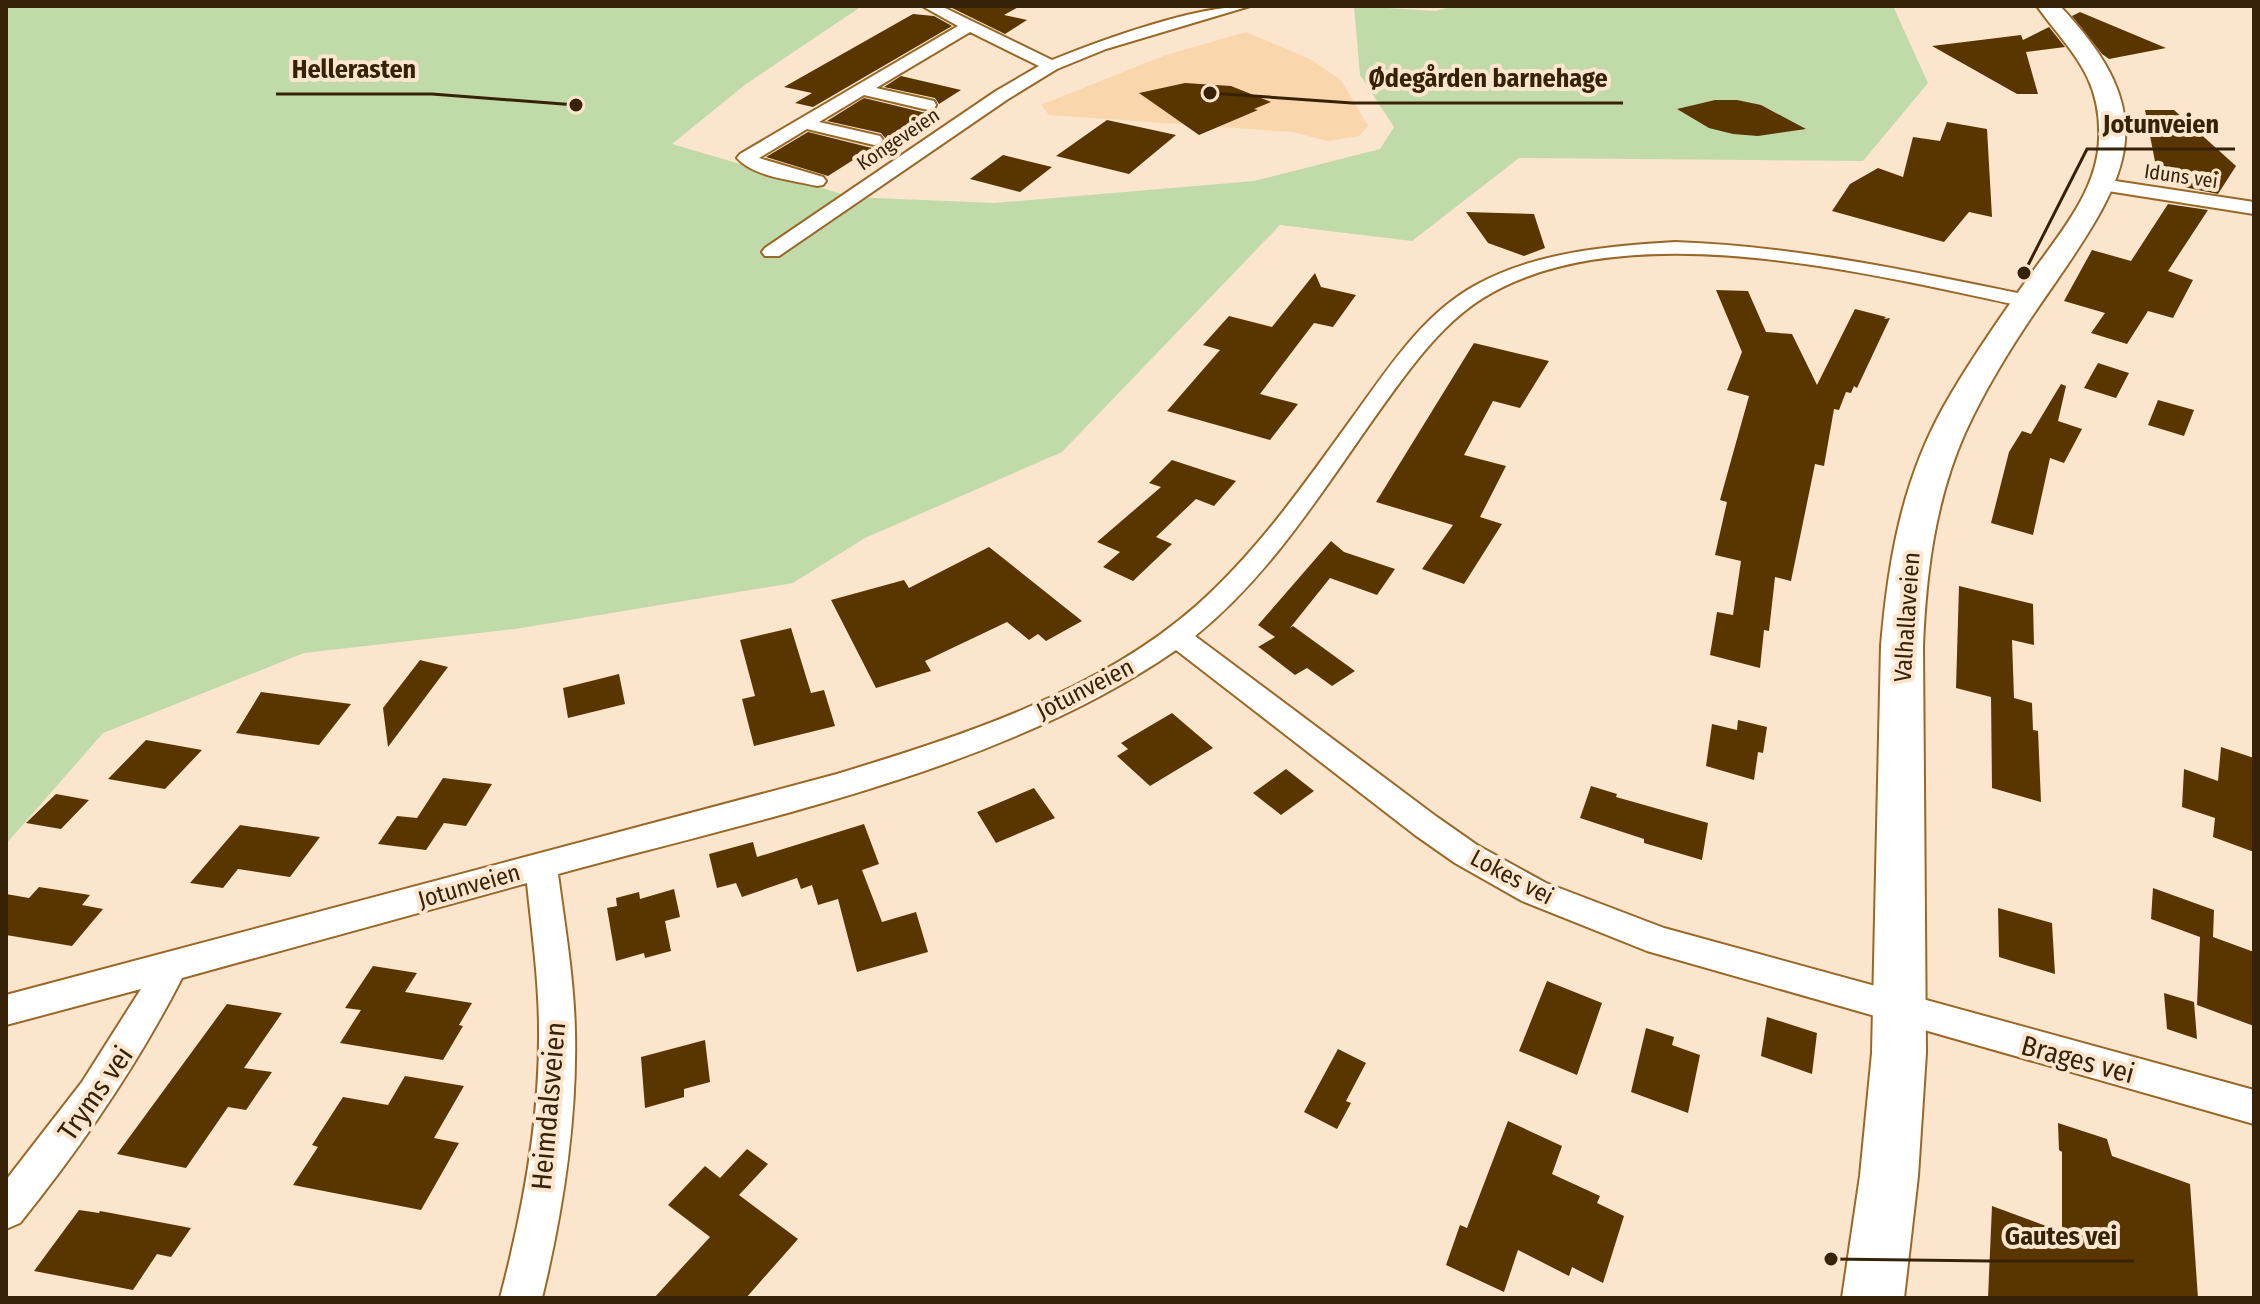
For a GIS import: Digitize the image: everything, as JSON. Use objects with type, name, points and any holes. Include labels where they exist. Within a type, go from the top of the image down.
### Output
[{"type":"street","name":"Kongeveien","points":[[772,252],[1002,95],[1051,66],[1101,46],[1243,6]]},
{"type":"street","name":"Valhallaveien","points":[[1873,1298],[1897,1110],[1901,1011],[1901,655],[1912,545],[1927,484],[1944,441],[1970,392],[2102,185],[2112,136],[2107,89],[2087,50],[2048,6]]},
{"type":"street","points":[[931,7],[1051,66]]},
{"type":"street","points":[[817,181],[759,166],[746,158],[967,27]]},
{"type":"street","name":"Kongeveien","points":[[858,89],[928,105]]},
{"type":"street","name":"Kongeveien","points":[[803,123],[874,140]]},
{"type":"street","name":"Iduns vei","points":[[2102,185],[2254,208]]},
{"type":"street","name":"Jotunveien","points":[[6,1010],[814,791],[957,746],[1082,693],[1177,637],[1227,593],[1264,551],[1438,324],[1476,292],[1511,276],[1552,263],[1606,253],[1655,248],[1718,248],[1790,256],[2027,301]]},
{"type":"street","name":"Lokes vei","points":[[1177,637],[1426,826],[1466,854],[1534,892],[1659,941],[1901,1011]]},
{"type":"street","name":"Heimdalsveien","points":[[521,1298],[547,1160],[557,1054],[555,991],[541,866]]},
{"type":"street","name":"Tryms vei","points":[[6,1210],[71,1132],[115,1068],[170,968]]},
{"type":"street","name":"Brages vei","points":[[1901,1011],[2254,1107]]},
{"type":"shaded area","points":[[1246,32],[1310,59],[1341,80],[1368,126],[1359,136],[1327,141],[1293,132],[1049,115],[1041,105],[1163,56]]},
{"type":"green space","points":[[6,6],[862,6],[746,84],[672,144],[852,197],[994,203],[1254,181],[1380,149],[1394,127],[1360,75],[1354,6],[1436,11],[1454,6],[1893,6],[1928,83],[1863,161],[1519,158],[1412,241],[1280,225],[1062,452],[865,538],[793,583],[515,629],[304,653],[103,733],[6,844]]},
{"type":"building","points":[[1020,6],[1004,15],[1027,20],[1005,34],[950,7]]},
{"type":"building","points":[[2080,12],[2166,48],[2109,59],[2072,16]]},
{"type":"building","points":[[913,14],[934,16],[952,26],[813,107],[795,103],[812,93],[784,87]]},
{"type":"building","points":[[2049,27],[2065,47],[2026,52],[2038,94],[2017,94],[1932,46],[2021,35],[2023,40]]},
{"type":"building","points":[[901,76],[961,90],[939,104],[935,98],[884,87]]},
{"type":"building","points":[[1185,83],[1231,86],[1271,102],[1199,135],[1139,93]]},
{"type":"building","points":[[864,98],[926,113],[886,139],[881,133],[827,121]]},
{"type":"building","points":[[1715,100],[1761,105],[1806,129],[1758,136],[1733,134],[1709,128],[1677,109]]},
{"type":"building","points":[[2145,110],[2174,110],[2236,166],[2218,194],[2159,182]]},
{"type":"building","points":[[1107,120],[1176,135],[1129,174],[1056,156]]},
{"type":"building","points":[[1947,122],[1987,129],[1992,217],[1969,212],[1944,242],[1832,211],[1850,184],[1878,168],[1903,177],[1913,137],[1940,141]]},
{"type":"building","points":[[808,132],[872,148],[828,176],[766,157]]},
{"type":"building","points":[[1003,155],[1052,167],[1020,192],[970,179]]},
{"type":"building","points":[[2168,204],[2208,210],[2168,271],[2193,280],[2173,318],[2148,311],[2127,344],[2091,333],[2105,313],[2064,301],[2092,250],[2131,261]]},
{"type":"building","points":[[1466,212],[1534,214],[1545,248],[1524,256],[1488,243]]},
{"type":"building","points":[[1315,273],[1321,287],[1356,295],[1333,327],[1314,323],[1260,394],[1298,404],[1270,440],[1167,411],[1220,350],[1203,345],[1229,316],[1272,327]]},
{"type":"building","points":[[1716,290],[1748,291],[1766,332],[1792,334],[1817,385],[1855,309],[1886,317],[1884,319],[1890,318],[1857,388],[1854,386],[1851,393],[1846,392],[1839,410],[1834,409],[1824,466],[1815,464],[1791,581],[1775,577],[1769,631],[1764,630],[1760,668],[1710,655],[1717,612],[1733,615],[1741,561],[1715,555],[1727,502],[1720,500],[1749,396],[1727,390],[1742,352]]},
{"type":"building","points":[[1474,343],[1549,361],[1520,408],[1493,401],[1464,455],[1506,466],[1480,517],[1502,524],[1464,584],[1422,569],[1453,525],[1376,502]]},
{"type":"building","points":[[2098,363],[2129,373],[2116,398],[2084,388]]},
{"type":"building","points":[[2061,384],[2066,386],[2058,421],[2082,429],[2064,463],[2050,458],[2033,535],[1991,523],[2009,452],[2022,431],[2031,434]]},
{"type":"building","points":[[2158,400],[2194,410],[2184,436],[2148,425]]},
{"type":"building","points":[[1172,460],[1236,481],[1214,506],[1196,499],[1156,537],[1172,544],[1133,581],[1103,567],[1120,552],[1097,542],[1161,487],[1149,483]]},
{"type":"building","points":[[1331,541],[1344,552],[1395,569],[1377,595],[1330,578],[1290,628],[1293,626],[1355,671],[1332,686],[1307,668],[1295,675],[1258,647],[1275,637],[1258,625]]},
{"type":"building","points":[[989,547],[1082,621],[1046,641],[1038,634],[1029,640],[1007,622],[925,661],[931,671],[876,688],[831,600],[904,580],[909,588]]},
{"type":"building","points":[[1959,586],[2033,604],[2034,645],[2012,640],[2014,698],[2032,703],[2033,730],[2038,731],[2041,802],[1992,788],[1991,697],[1956,688]]},
{"type":"building","points":[[791,628],[811,693],[824,690],[835,726],[754,746],[742,699],[755,696],[740,640]]},
{"type":"building","points":[[420,660],[448,667],[388,747],[383,708]]},
{"type":"building","points":[[619,674],[625,704],[568,718],[563,688]]},
{"type":"building","points":[[261,692],[351,704],[319,745],[236,733]]},
{"type":"building","points":[[1172,713],[1213,748],[1150,786],[1117,756],[1128,749],[1121,743]]},
{"type":"building","points":[[1738,720],[1767,727],[1763,753],[1758,752],[1754,780],[1706,766],[1712,724],[1737,730]]},
{"type":"building","points":[[146,740],[202,750],[165,789],[108,779]]},
{"type":"building","points":[[2221,747],[2254,758],[2254,852],[2213,837],[2215,818],[2182,807],[2184,769],[2218,781]]},
{"type":"building","points":[[1286,769],[1314,791],[1281,815],[1253,793]]},
{"type":"building","points":[[443,778],[492,784],[466,826],[444,823],[426,850],[378,844],[397,816],[417,818]]},
{"type":"building","points":[[1591,786],[1617,794],[1616,797],[1708,823],[1702,860],[1644,843],[1644,839],[1580,818]]},
{"type":"building","points":[[1034,788],[1055,818],[996,843],[977,812]]},
{"type":"building","points":[[56,794],[89,800],[61,829],[26,823]]},
{"type":"building","points":[[864,824],[879,864],[862,870],[882,922],[916,912],[928,952],[857,972],[838,899],[818,905],[812,885],[801,889],[797,878],[742,897],[736,883],[717,888],[709,854],[753,842],[757,857]]},
{"type":"building","points":[[240,825],[320,837],[290,877],[238,869],[223,888],[190,883]]},
{"type":"building","points":[[39,887],[90,895],[82,905],[103,909],[72,946],[6,935],[6,894],[29,898]]},
{"type":"building","points":[[2153,888],[2214,910],[2213,937],[2254,952],[2254,1026],[2197,1005],[2200,937],[2151,919]]},
{"type":"building","points":[[674,889],[680,917],[665,921],[671,951],[645,958],[644,953],[616,961],[607,908],[617,906],[616,898],[639,892],[640,899]]},
{"type":"building","points":[[1998,908],[2052,923],[2055,974],[1999,957]]},
{"type":"building","points":[[373,966],[417,973],[405,992],[472,1003],[459,1025],[463,1026],[443,1060],[340,1043],[361,1010],[345,1008]]},
{"type":"building","points":[[1547,981],[1602,1003],[1577,1075],[1519,1051]]},
{"type":"building","points":[[2164,993],[2194,1002],[2197,1039],[2167,1029]]},
{"type":"building","points":[[227,1004],[282,1013],[244,1068],[272,1072],[246,1110],[228,1107],[186,1168],[117,1154]]},
{"type":"building","points":[[1767,1017],[1817,1033],[1812,1074],[1761,1056]]},
{"type":"building","points":[[1646,1028],[1674,1037],[1672,1045],[1700,1055],[1688,1113],[1631,1092]]},
{"type":"building","points":[[705,1040],[710,1082],[684,1089],[684,1097],[645,1108],[641,1057]]},
{"type":"building","points":[[1338,1049],[1366,1063],[1346,1101],[1351,1103],[1337,1129],[1304,1112]]},
{"type":"building","points":[[405,1076],[464,1086],[434,1138],[459,1143],[421,1210],[293,1185],[318,1147],[312,1145],[343,1097],[388,1105]]},
{"type":"building","points":[[1508,1121],[1562,1146],[1552,1174],[1600,1196],[1597,1203],[1624,1216],[1603,1283],[1572,1267],[1569,1276],[1518,1250],[1504,1292],[1446,1265],[1460,1225],[1467,1228]]},
{"type":"building","points":[[2058,1123],[2107,1139],[2112,1156],[2190,1184],[2198,1298],[1988,1298],[1992,1206],[2062,1232],[2062,1152],[2059,1150]]},
{"type":"building","points":[[747,1149],[768,1164],[739,1195],[798,1239],[746,1298],[654,1298],[710,1237],[668,1205],[705,1166],[720,1178]]},
{"type":"building","points":[[79,1210],[191,1228],[171,1257],[157,1254],[133,1290],[34,1271]]},
{"type":"place","name":"Ødegården barnehage","points":[[1210,93]]},
{"type":"place","name":"Hellerasten","points":[[576,105]]},
{"type":"place","name":"Jotunveien","points":[[2024,273]]},
{"type":"place","name":"Gautes vei","points":[[1831,1259]]}]
